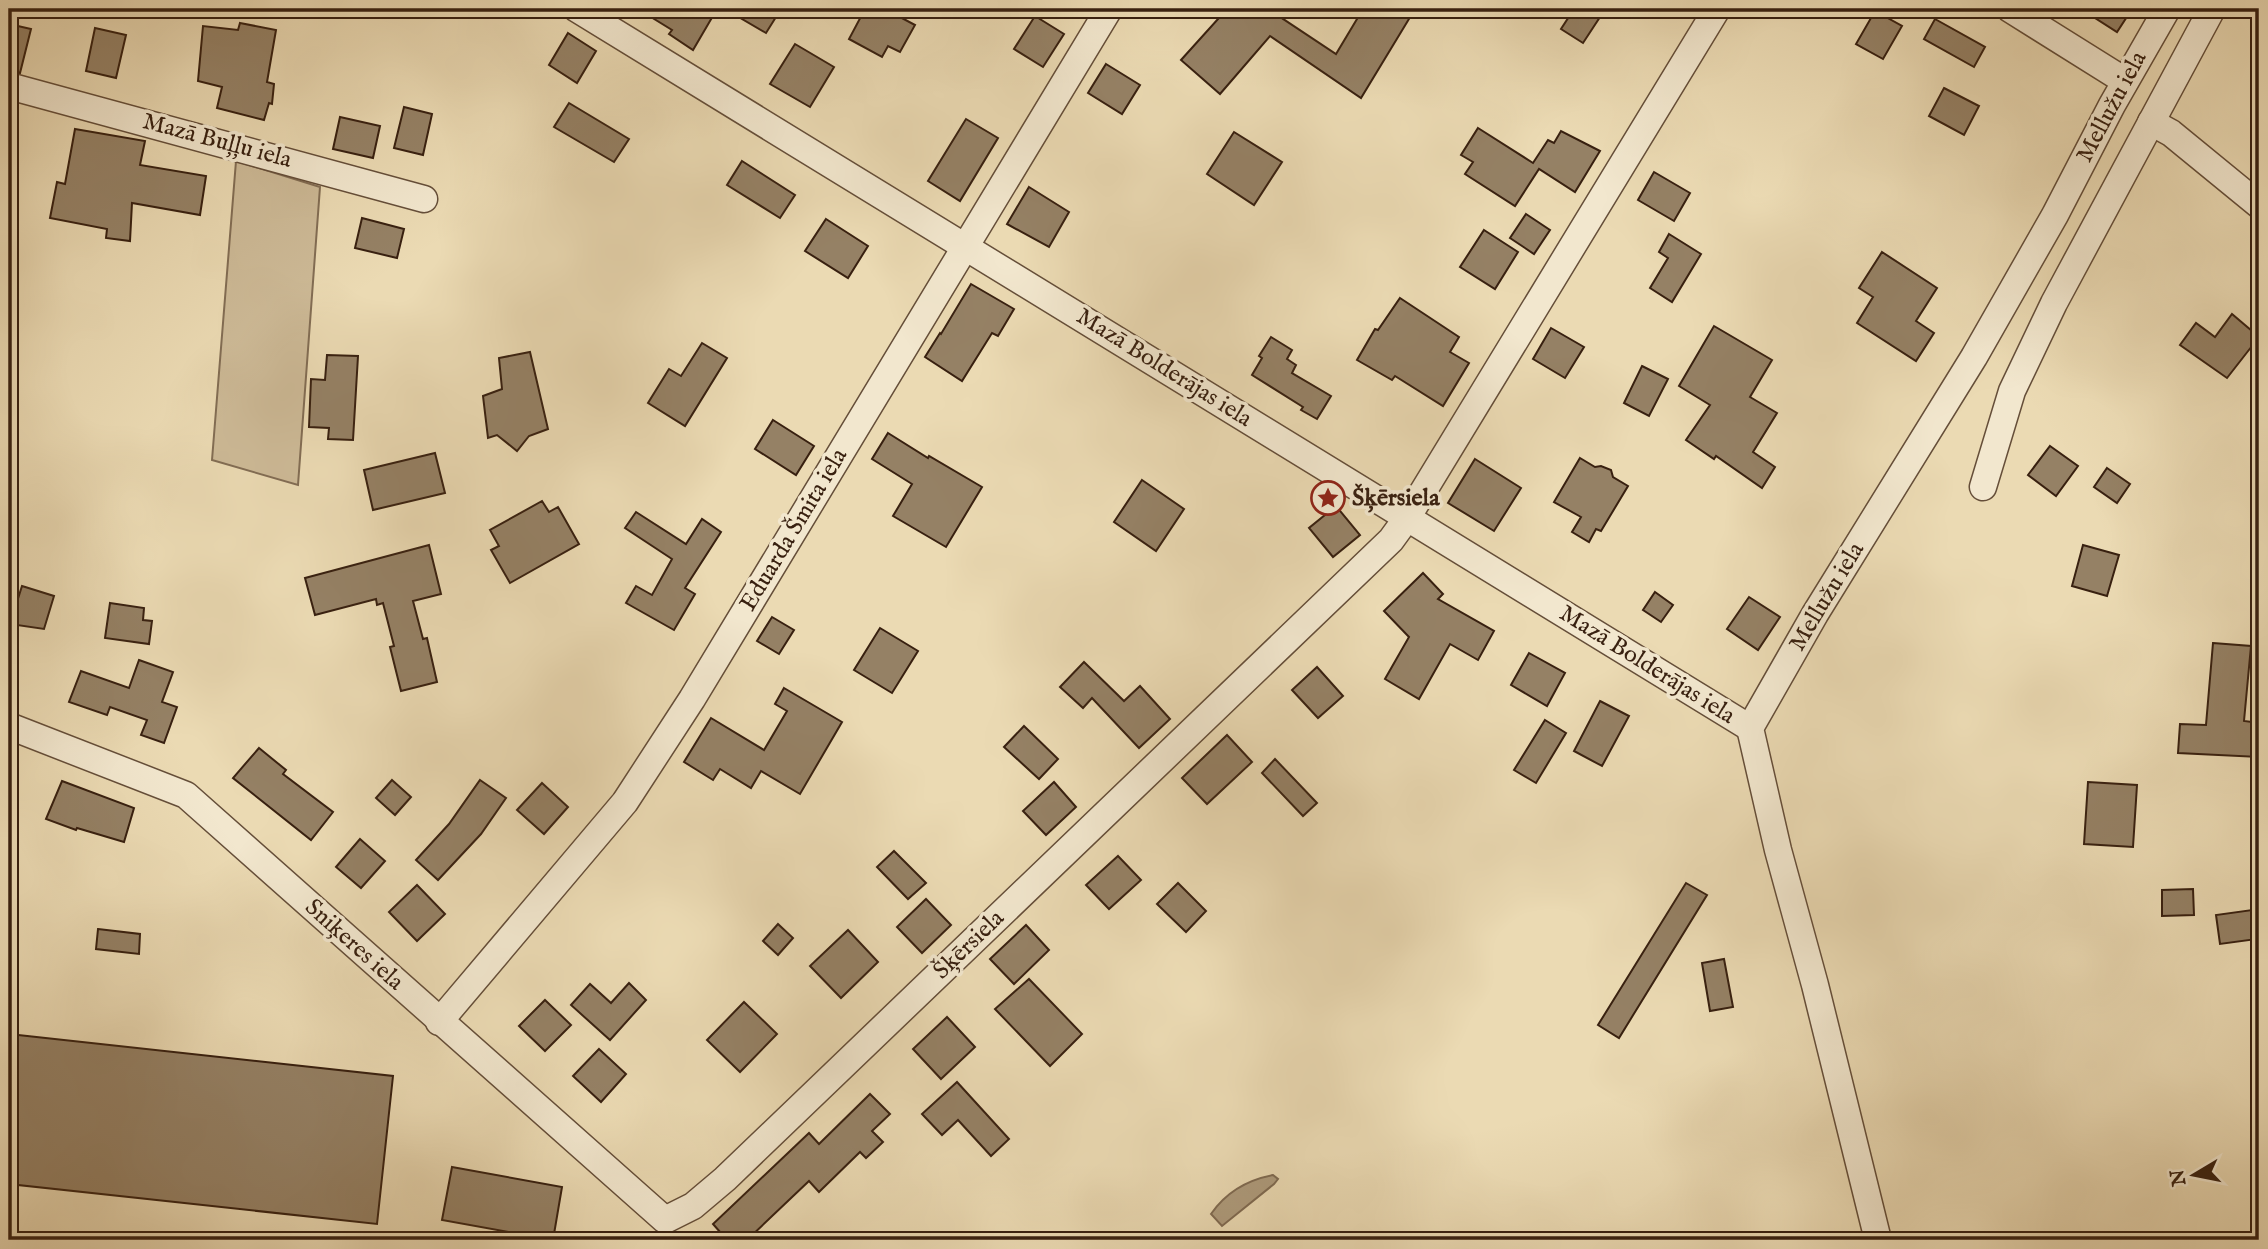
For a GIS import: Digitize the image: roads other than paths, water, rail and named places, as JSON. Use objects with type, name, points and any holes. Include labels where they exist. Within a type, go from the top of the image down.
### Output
[{"type":"street","name":"Mazā Bolderājas iela","points":[[577,9],[1750,729]]},
{"type":"street","name":"Eduarda Šmita iela","points":[[439,1022],[625,802],[692,699],[1109,9]]},
{"type":"street","name":"Šķērsiela","points":[[665,1220],[693,1206],[725,1180],[1383,549],[1407,518],[1717,9]]},
{"type":"street","points":[[2010,9],[2125,81]]},
{"type":"street","name":"Mellužu iela","points":[[1750,729],[1815,614],[1974,357],[2167,9]]},
{"type":"street","name":"Mellužu iela","points":[[1983,487],[2012,391],[2054,303],[2212,9]]},
{"type":"street","name":"Mazā Buļļu iela","points":[[9,86],[424,199]]},
{"type":"street","points":[[2151,122],[2171,133],[2259,205]]},
{"type":"street","name":"Sniķeres iela","points":[[9,726],[186,795],[665,1220]]},
{"type":"street","points":[[1750,729],[1778,850],[1815,985],[1878,1240]]},
{"type":"place","name":"Šķērsiela","points":[[1328,498]]}]
